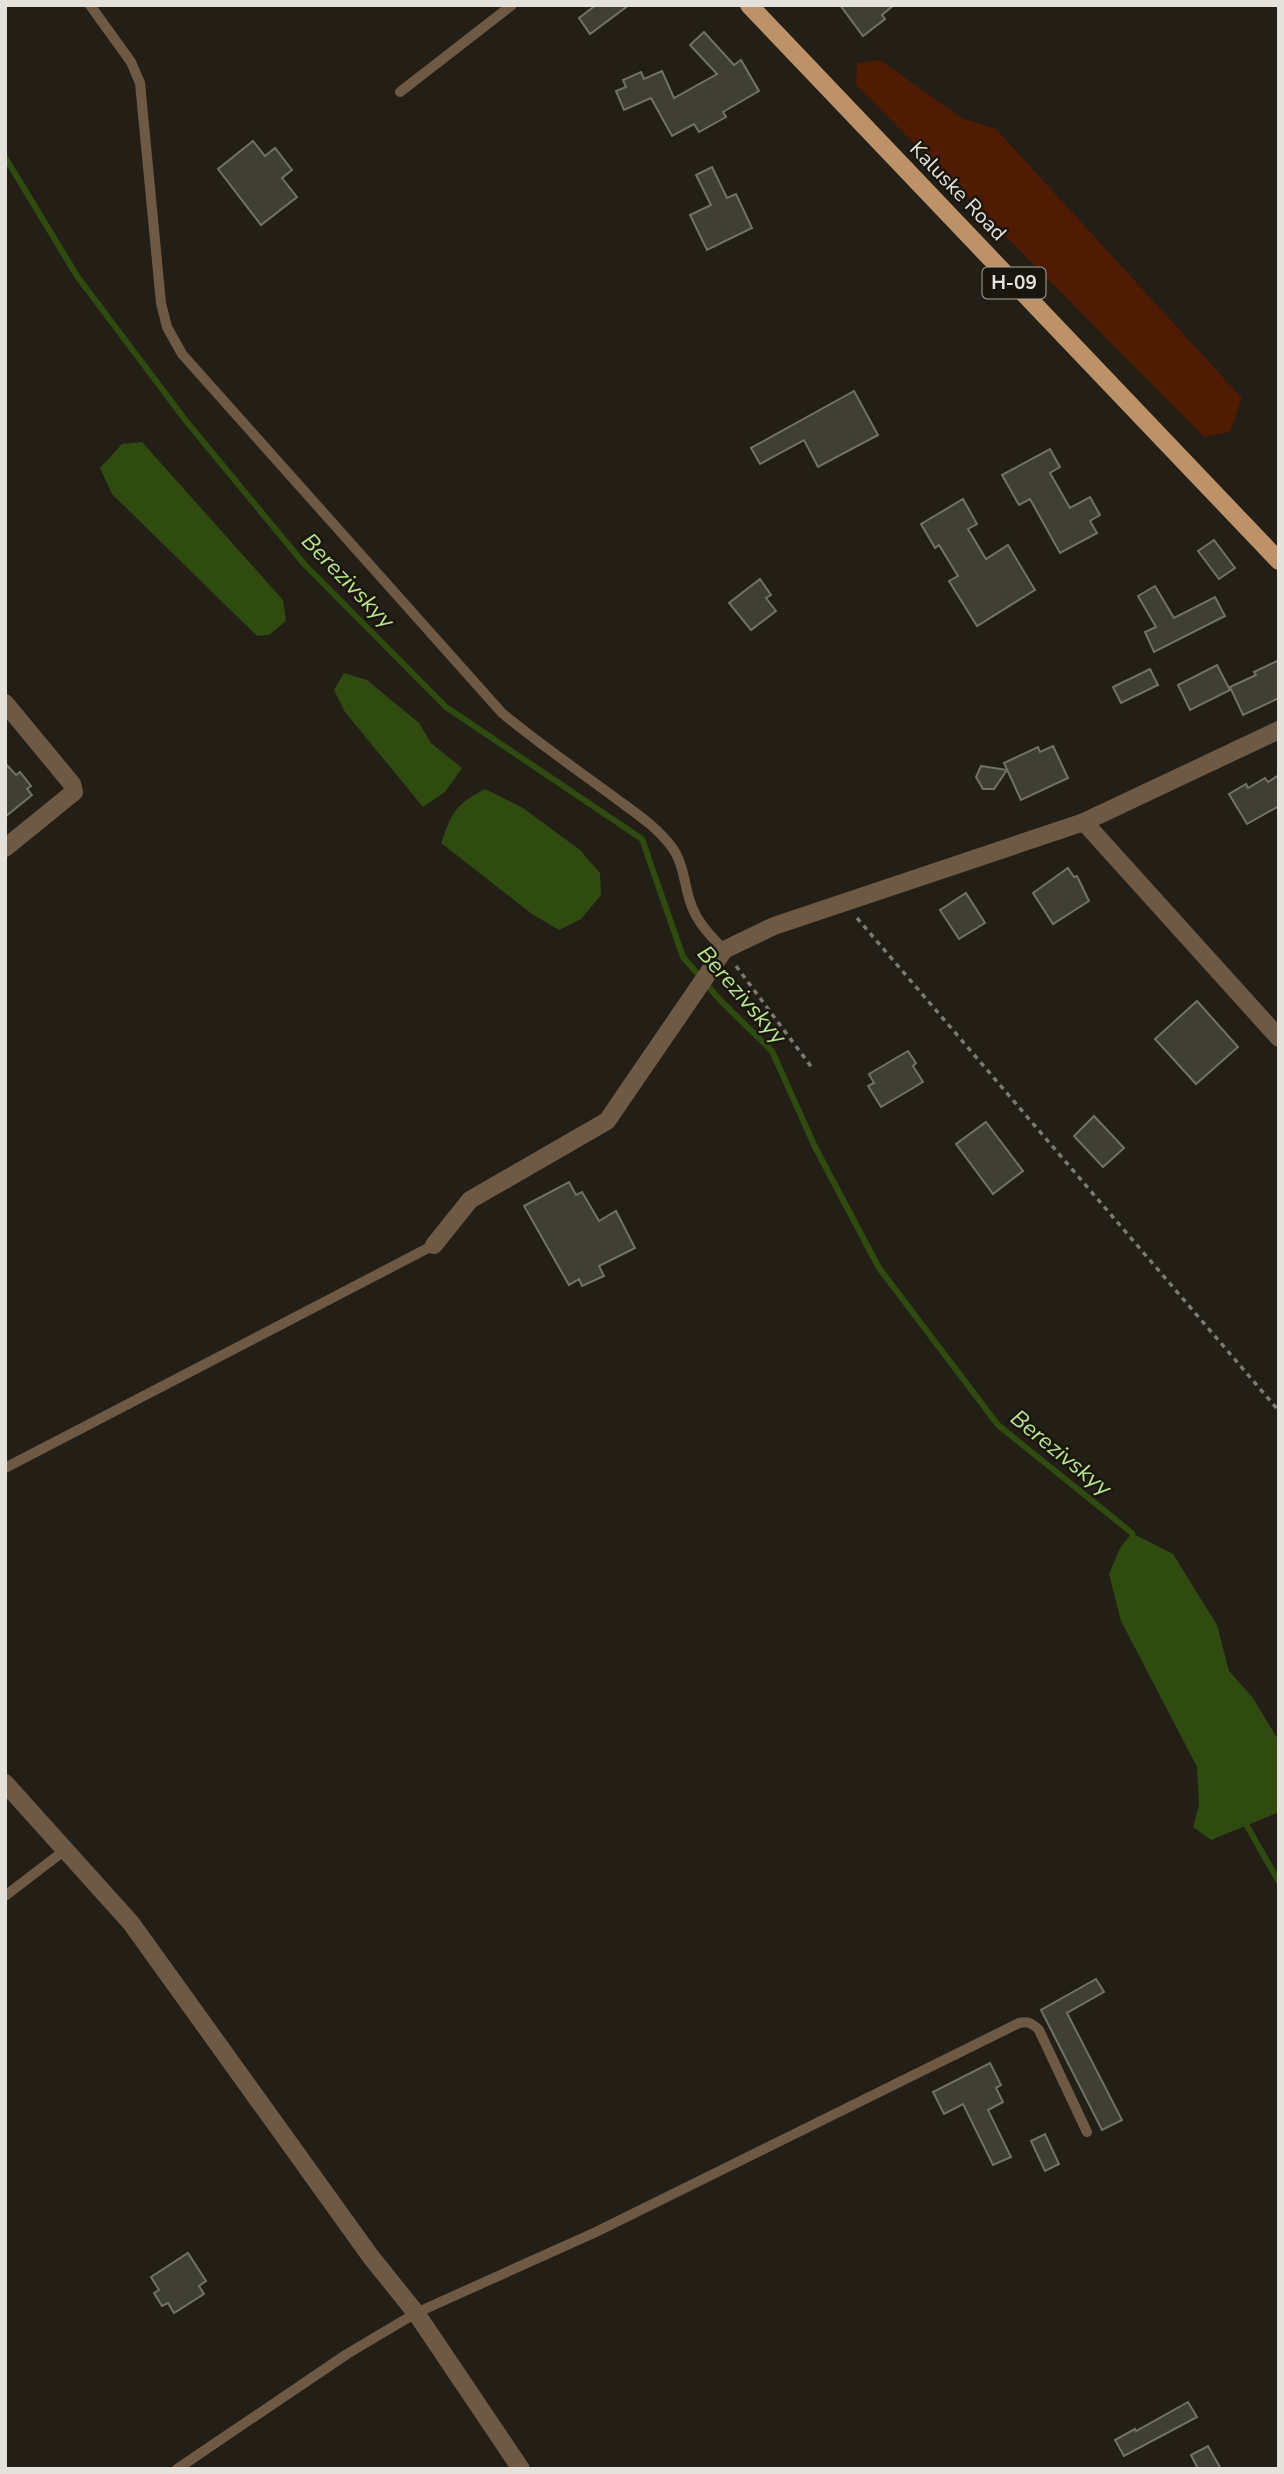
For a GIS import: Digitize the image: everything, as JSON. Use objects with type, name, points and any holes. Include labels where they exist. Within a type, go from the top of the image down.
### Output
[{"type":"main road","name":"Kaluske Road","points":[[749,5],[1279,561]]},
{"type":"street","points":[[5,703],[72,784],[74,792],[5,848]]},
{"type":"street","points":[[435,1245],[470,1200],[607,1121],[724,950],[774,926],[1084,822],[1279,730]]},
{"type":"street","points":[[1084,822],[1279,1038]]},
{"type":"street","points":[[5,1783],[131,1923],[371,2257],[416,2313],[521,2469]]},
{"type":"lane","points":[[90,5],[131,62],[140,83],[160,303],[167,327],[182,354],[502,713],[537,743],[653,827],[673,848],[692,907],[703,928],[724,950]]},
{"type":"lane","points":[[400,92],[512,5]]},
{"type":"lane","points":[[5,1468],[435,1245]]},
{"type":"lane","points":[[5,1896],[65,1850]]},
{"type":"lane","points":[[177,2469],[347,2354],[416,2313],[596,2232],[1018,2023],[1026,2021],[1039,2030],[1087,2132]]},
{"type":"path","points":[[844,902],[1279,1411]]},
{"type":"path","points":[[724,950],[813,1069]]},
{"type":"shaded area","points":[[880,60],[962,118],[996,129],[1242,398],[1230,432],[1204,437],[856,85],[857,63]]},
{"type":"shaded area","points":[[142,442],[283,600],[286,621],[269,635],[257,636],[112,494],[100,468],[122,444]]},
{"type":"shaded area","points":[[344,673],[367,680],[419,723],[431,743],[462,768],[445,792],[423,807],[345,712],[334,690]]},
{"type":"shaded area","points":[[485,789],[523,808],[580,850],[600,873],[601,895],[581,919],[559,930],[532,914],[441,843],[456,810]]},
{"type":"shaded area","points":[[1132,1533],[1173,1554],[1217,1625],[1229,1671],[1253,1698],[1279,1741],[1279,1812],[1211,1840],[1193,1827],[1199,1805],[1197,1767],[1121,1621],[1109,1574],[1120,1548]]},
{"type":"building","points":[[596,5],[629,5],[590,34],[579,18]]},
{"type":"building","points":[[840,5],[894,5],[882,15],[885,19],[863,36]]},
{"type":"building","points":[[704,32],[734,65],[741,60],[759,91],[723,112],[726,117],[699,132],[694,124],[672,136],[651,98],[624,110],[616,91],[626,87],[623,80],[641,72],[644,79],[662,71],[674,98],[717,74],[690,45]]},
{"type":"building","points":[[253,141],[265,156],[275,148],[292,170],[282,178],[297,197],[261,225],[218,169]]},
{"type":"building","points":[[712,167],[727,198],[736,194],[752,228],[707,250],[690,215],[711,205],[696,175]]},
{"type":"building","points":[[854,391],[878,435],[818,467],[804,440],[760,464],[751,448]]},
{"type":"building","points":[[1050,449],[1060,467],[1050,473],[1070,508],[1090,497],[1100,515],[1090,521],[1097,533],[1060,553],[1030,499],[1019,505],[1002,475]]},
{"type":"building","points":[[963,499],[977,524],[968,529],[986,559],[1008,545],[1035,590],[977,626],[949,581],[958,576],[939,545],[935,548],[921,524]]},
{"type":"building","points":[[1214,540],[1235,568],[1219,579],[1198,551]]},
{"type":"building","points":[[760,579],[771,595],[766,598],[776,611],[751,630],[729,603]]},
{"type":"building","points":[[1155,586],[1174,618],[1215,597],[1225,616],[1154,652],[1145,632],[1156,627],[1138,596]]},
{"type":"building","points":[[1279,660],[1279,698],[1243,715],[1230,687]]},
{"type":"building","points":[[1217,665],[1230,690],[1190,710],[1178,685]]},
{"type":"building","points":[[1150,669],[1158,685],[1121,703],[1113,687]]},
{"type":"building","points":[[1053,746],[1068,778],[1021,800],[1004,763],[1038,747],[1040,752]]},
{"type":"building","points":[[5,763],[16,775],[20,772],[31,786],[27,789],[32,795],[5,817]]},
{"type":"building","points":[[981,766],[1007,770],[994,789],[983,789],[976,777]]},
{"type":"building","points":[[1279,775],[1279,806],[1247,824],[1229,794],[1246,784],[1248,788],[1265,778],[1268,782]]},
{"type":"building","points":[[1068,868],[1074,877],[1077,876],[1089,901],[1053,924],[1033,893]]},
{"type":"building","points":[[966,893],[985,923],[959,939],[940,910]]},
{"type":"building","points":[[1197,1001],[1238,1047],[1196,1084],[1155,1039]]},
{"type":"building","points":[[908,1051],[923,1082],[881,1107],[868,1086],[874,1083],[869,1074]]},
{"type":"building","points":[[1094,1116],[1124,1148],[1103,1167],[1074,1136]]},
{"type":"building","points":[[986,1122],[1023,1171],[993,1194],[956,1144]]},
{"type":"building","points":[[569,1182],[576,1195],[582,1192],[599,1221],[616,1211],[635,1248],[599,1266],[604,1276],[582,1286],[579,1279],[569,1285],[524,1206]]},
{"type":"building","points":[[1096,1979],[1104,1992],[1067,2013],[1122,2120],[1102,2130],[1041,2010]]},
{"type":"building","points":[[990,2063],[1001,2085],[996,2088],[1003,2102],[988,2110],[1011,2157],[993,2165],[963,2104],[944,2114],[933,2092]]},
{"type":"building","points":[[1045,2134],[1059,2164],[1045,2171],[1031,2141]]},
{"type":"building","points":[[188,2253],[206,2281],[199,2286],[204,2294],[174,2313],[168,2303],[162,2306],[154,2293],[159,2290],[151,2277]]},
{"type":"building","points":[[1188,2402],[1197,2417],[1124,2456],[1115,2440]]},
{"type":"building","points":[[1208,2446],[1221,2469],[1198,2469],[1191,2455]]},
{"type":"waterway","name":"Berezivskyy","points":[[5,157],[77,276],[186,421],[305,565],[446,707],[642,839],[683,957],[720,1000],[772,1051],[815,1147],[879,1268],[998,1425],[1132,1533],[1133,1538]]},
{"type":"waterway","name":"Berezivskyy","points":[[1243,1819],[1279,1882]]}]
